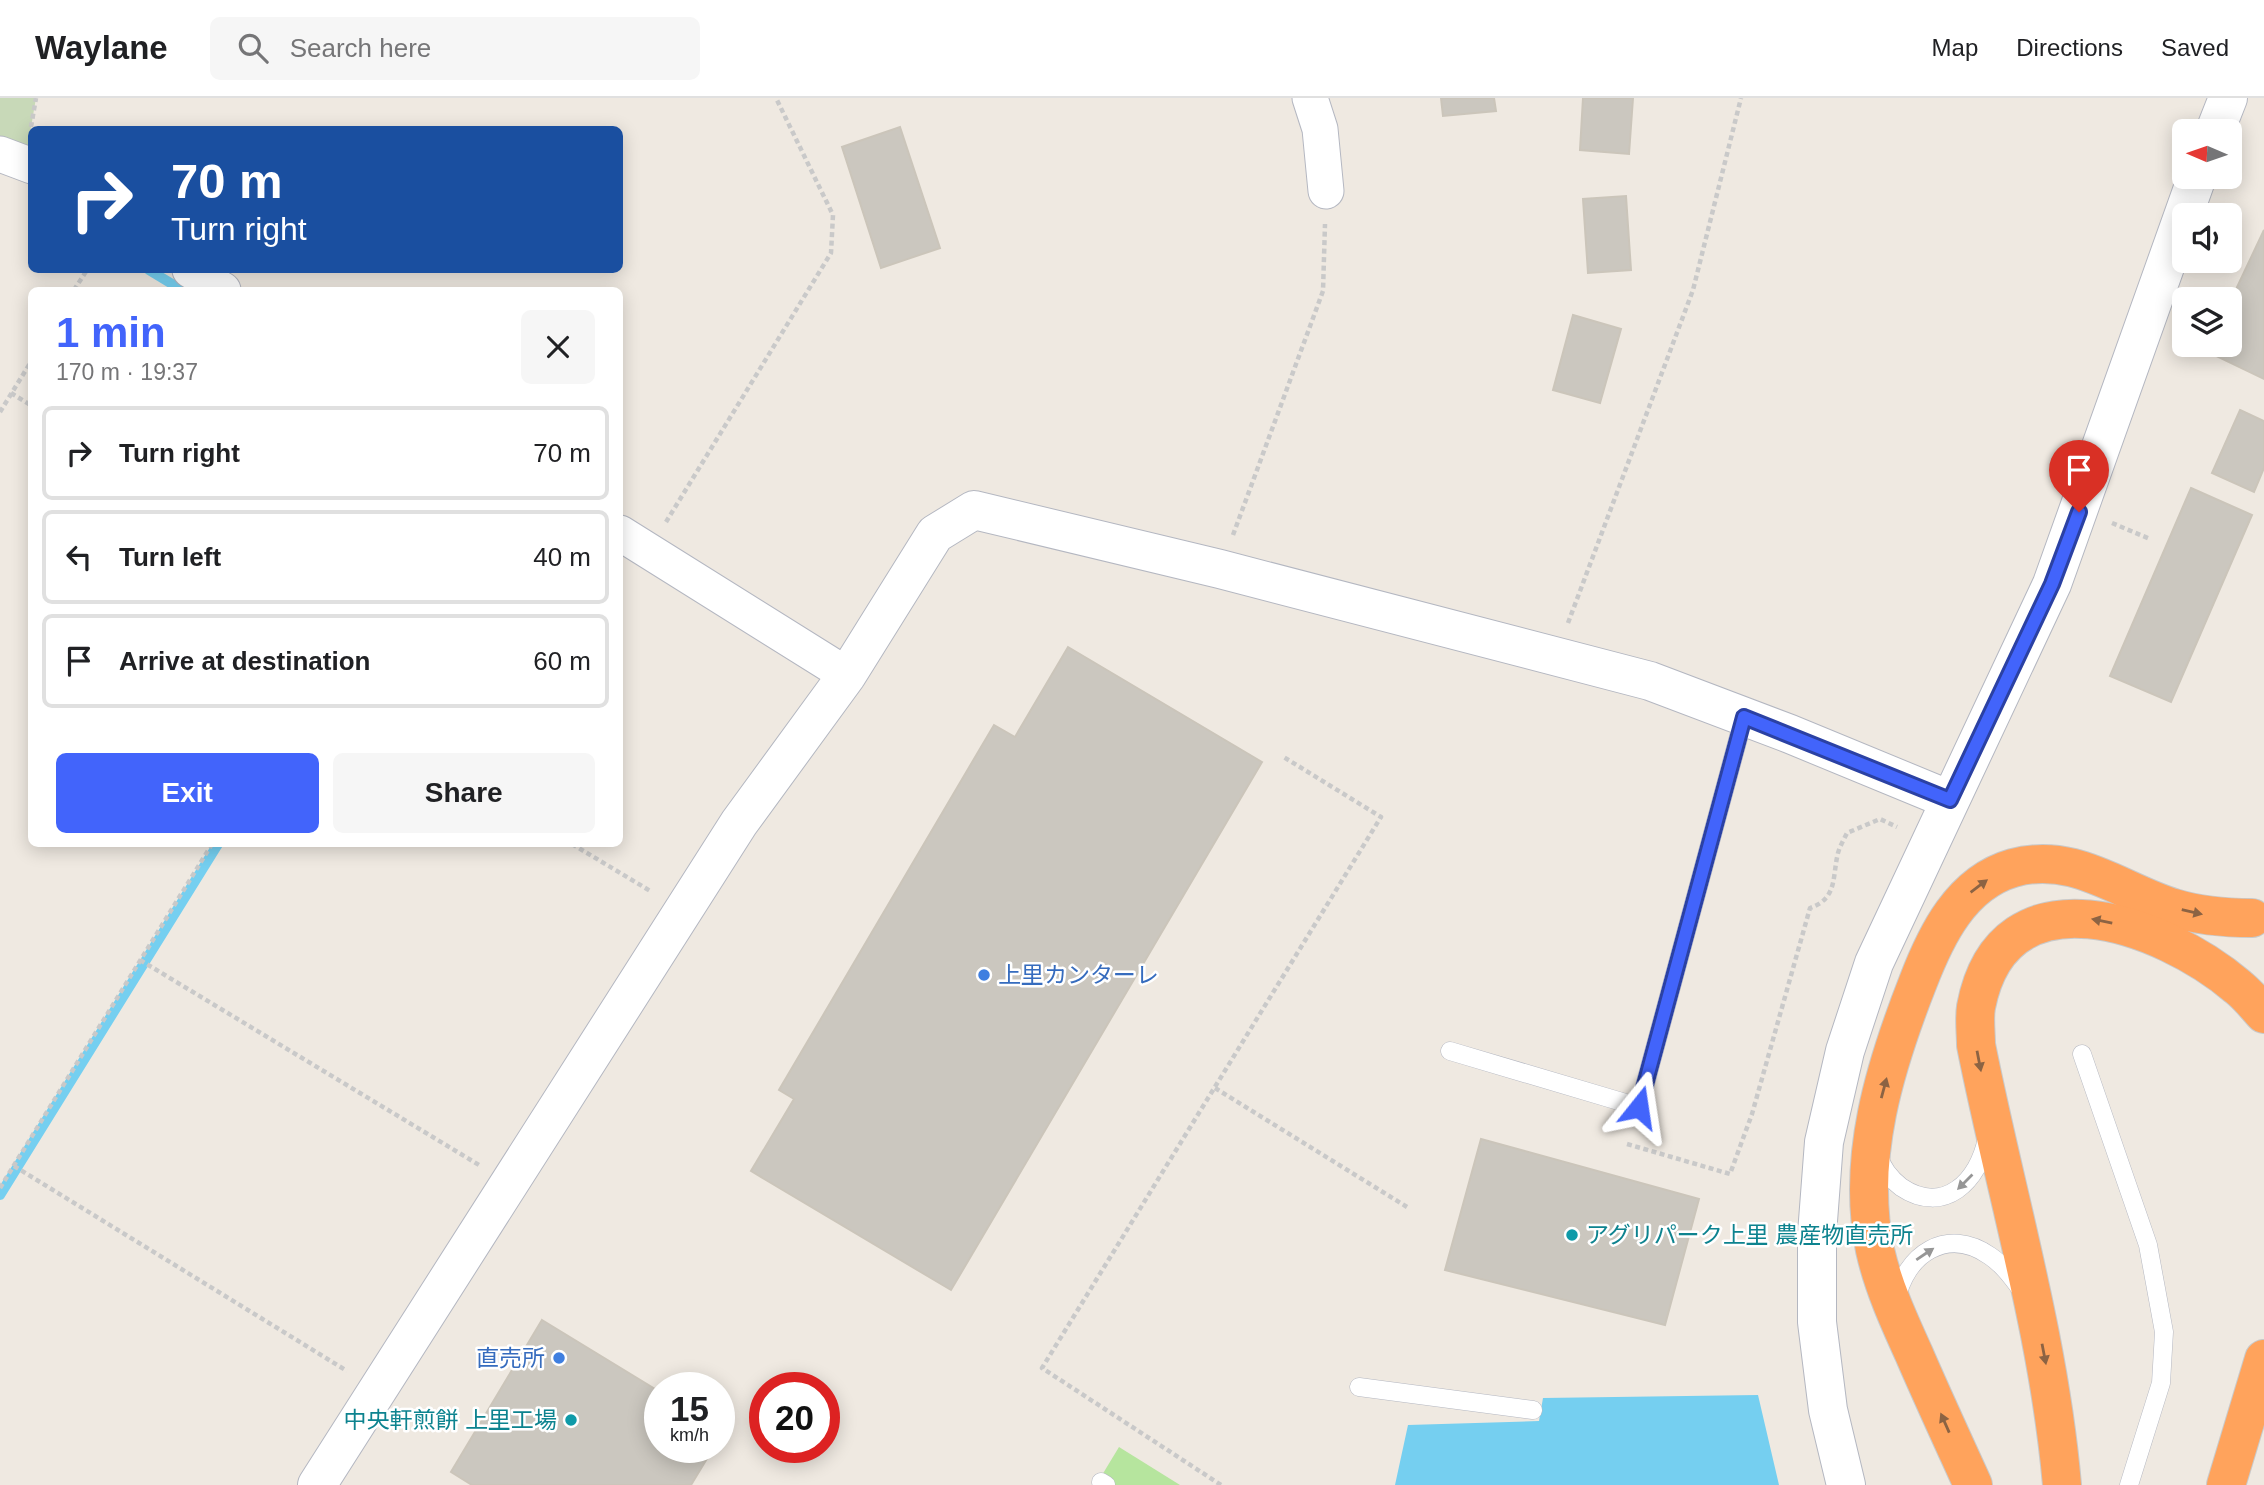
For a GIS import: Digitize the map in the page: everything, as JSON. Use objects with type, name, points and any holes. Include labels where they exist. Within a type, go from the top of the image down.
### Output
[{"type":"highway","points":[[1973,1485],[1895,1311],[1875,1251],[1868,1189],[1873,1131],[1895,1047],[1928,956],[1945,923],[1966,896],[1986,880],[2013,868],[2038,865],[2062,865],[2085,870],[2174,908],[2198,914],[2258,917]]},
{"type":"highway","points":[[2062,1485],[2050,1385],[1976,1045],[1976,1010],[1994,957],[2014,937],[2037,925],[2067,917],[2095,918],[2167,942],[2239,987],[2264,1014]]},
{"type":"highway","points":[[2226,1485],[2264,1359]]},
{"type":"highway","points":[[2239,1485],[2264,1417]]},
{"type":"street","points":[[1310,98],[1320,129],[1326,191]]},
{"type":"street","points":[[2220,119],[2228,98]]},
{"type":"street","points":[[0,154],[28,164]]},
{"type":"street","points":[[1846,1485],[1828,1410],[1817,1322],[1817,1234],[1824,1142],[1845,1051],[1874,963],[2052,584],[2193,189]]},
{"type":"street","points":[[195,273],[218,287]]},
{"type":"street","points":[[317,1485],[739,823],[847,675],[934,534],[974,510],[1220,569],[1650,681],[1950,800]]},
{"type":"street","points":[[634,541],[847,675]]},
{"type":"lane","points":[[1450,1051],[1639,1107],[1744,717]]},
{"type":"lane","points":[[2082,1054],[2148,1245],[2164,1332],[2161,1383],[2129,1485]]},
{"type":"lane","points":[[1873,1131],[1881,1162],[1892,1180],[1909,1192],[1927,1198],[1947,1196],[1963,1186],[1975,1171],[1985,1150],[1991,1121]]},
{"type":"lane","points":[[1895,1311],[1899,1285],[1908,1268],[1921,1255],[1937,1246],[1955,1244],[1972,1247],[1989,1255],[2006,1269],[2036,1315]]},
{"type":"lane","points":[[1359,1387],[1533,1410]]},
{"type":"path","points":[[634,541],[831,253],[833,215],[776,98]]},
{"type":"path","points":[[1556,656],[1693,290],[1741,98]]},
{"type":"path","points":[[1220,569],[1323,291],[1326,191]]},
{"type":"path","points":[[0,412],[28,366]]},
{"type":"path","points":[[11,393],[28,404]]},
{"type":"path","points":[[2108,521],[2150,539]]},
{"type":"path","points":[[1221,1485],[1042,1368],[1381,817],[1282,757]]},
{"type":"path","points":[[1627,1144],[1730,1174],[1752,1114],[1810,908],[1822,904],[1832,890],[1839,851],[1847,833],[1880,819],[1900,828]]},
{"type":"path","points":[[0,1188],[210,847]]},
{"type":"path","points":[[577,847],[683,911]]},
{"type":"path","points":[[140,960],[509,1184]]},
{"type":"path","points":[[1215,1088],[1407,1207]]},
{"type":"path","points":[[14,1166],[378,1390]]},
{"type":"green space","points":[[0,98],[36,98],[31,126],[28,126],[25,162],[0,154]]},
{"type":"green space","points":[[1119,1447],[1180,1485],[1096,1485]]},
{"type":"water","points":[[1758,1395],[1779,1485],[1395,1485],[1408,1425],[1539,1421],[1543,1398]]},
{"type":"building","points":[[1441,98],[1494,98],[1496,111],[1443,116]]},
{"type":"building","points":[[1583,98],[1633,98],[1629,154],[1580,150]]},
{"type":"building","points":[[900,127],[940,248],[881,268],[842,147]]},
{"type":"building","points":[[1626,196],[1631,270],[1588,273],[1583,199]]},
{"type":"building","points":[[2264,230],[2264,379],[2218,357],[2242,357],[2242,287],[2237,287]]},
{"type":"building","points":[[1573,315],[1621,329],[1600,403],[1553,390]]},
{"type":"building","points":[[2240,410],[2264,421],[2264,468],[2254,492],[2212,473]]},
{"type":"building","points":[[2191,488],[2252,515],[2171,702],[2110,676]]},
{"type":"building","points":[[1068,647],[1262,762],[951,1290],[751,1171],[794,1099],[779,1090],[994,725],[1015,737]]},
{"type":"building","name":"アグリパーク上里 農産物直売所","points":[[1481,1139],[1699,1199],[1665,1325],[1445,1270]]},
{"type":"building","name":"中央軒煎餅 上里工場","points":[[542,1320],[644,1382],[644,1463],[704,1463],[691,1485],[472,1485],[451,1472]]},
{"type":"waterway","points":[[154,273],[177,287]]},
{"type":"waterway","points":[[0,1195],[216,847]]},
{"type":"place","name":"上里カンターレ","points":[[984,975]]},
{"type":"place","name":"アグリパーク上里 農産物直売所","points":[[1572,1235]]},
{"type":"place","name":"直売所","points":[[559,1358]]},
{"type":"place","name":"中央軒煎餅 上里工場","points":[[571,1420]]},
{"type":"route","points":[[1639,1107],[1744,717],[1950,800],[2052,584],[2079,512]]}]
